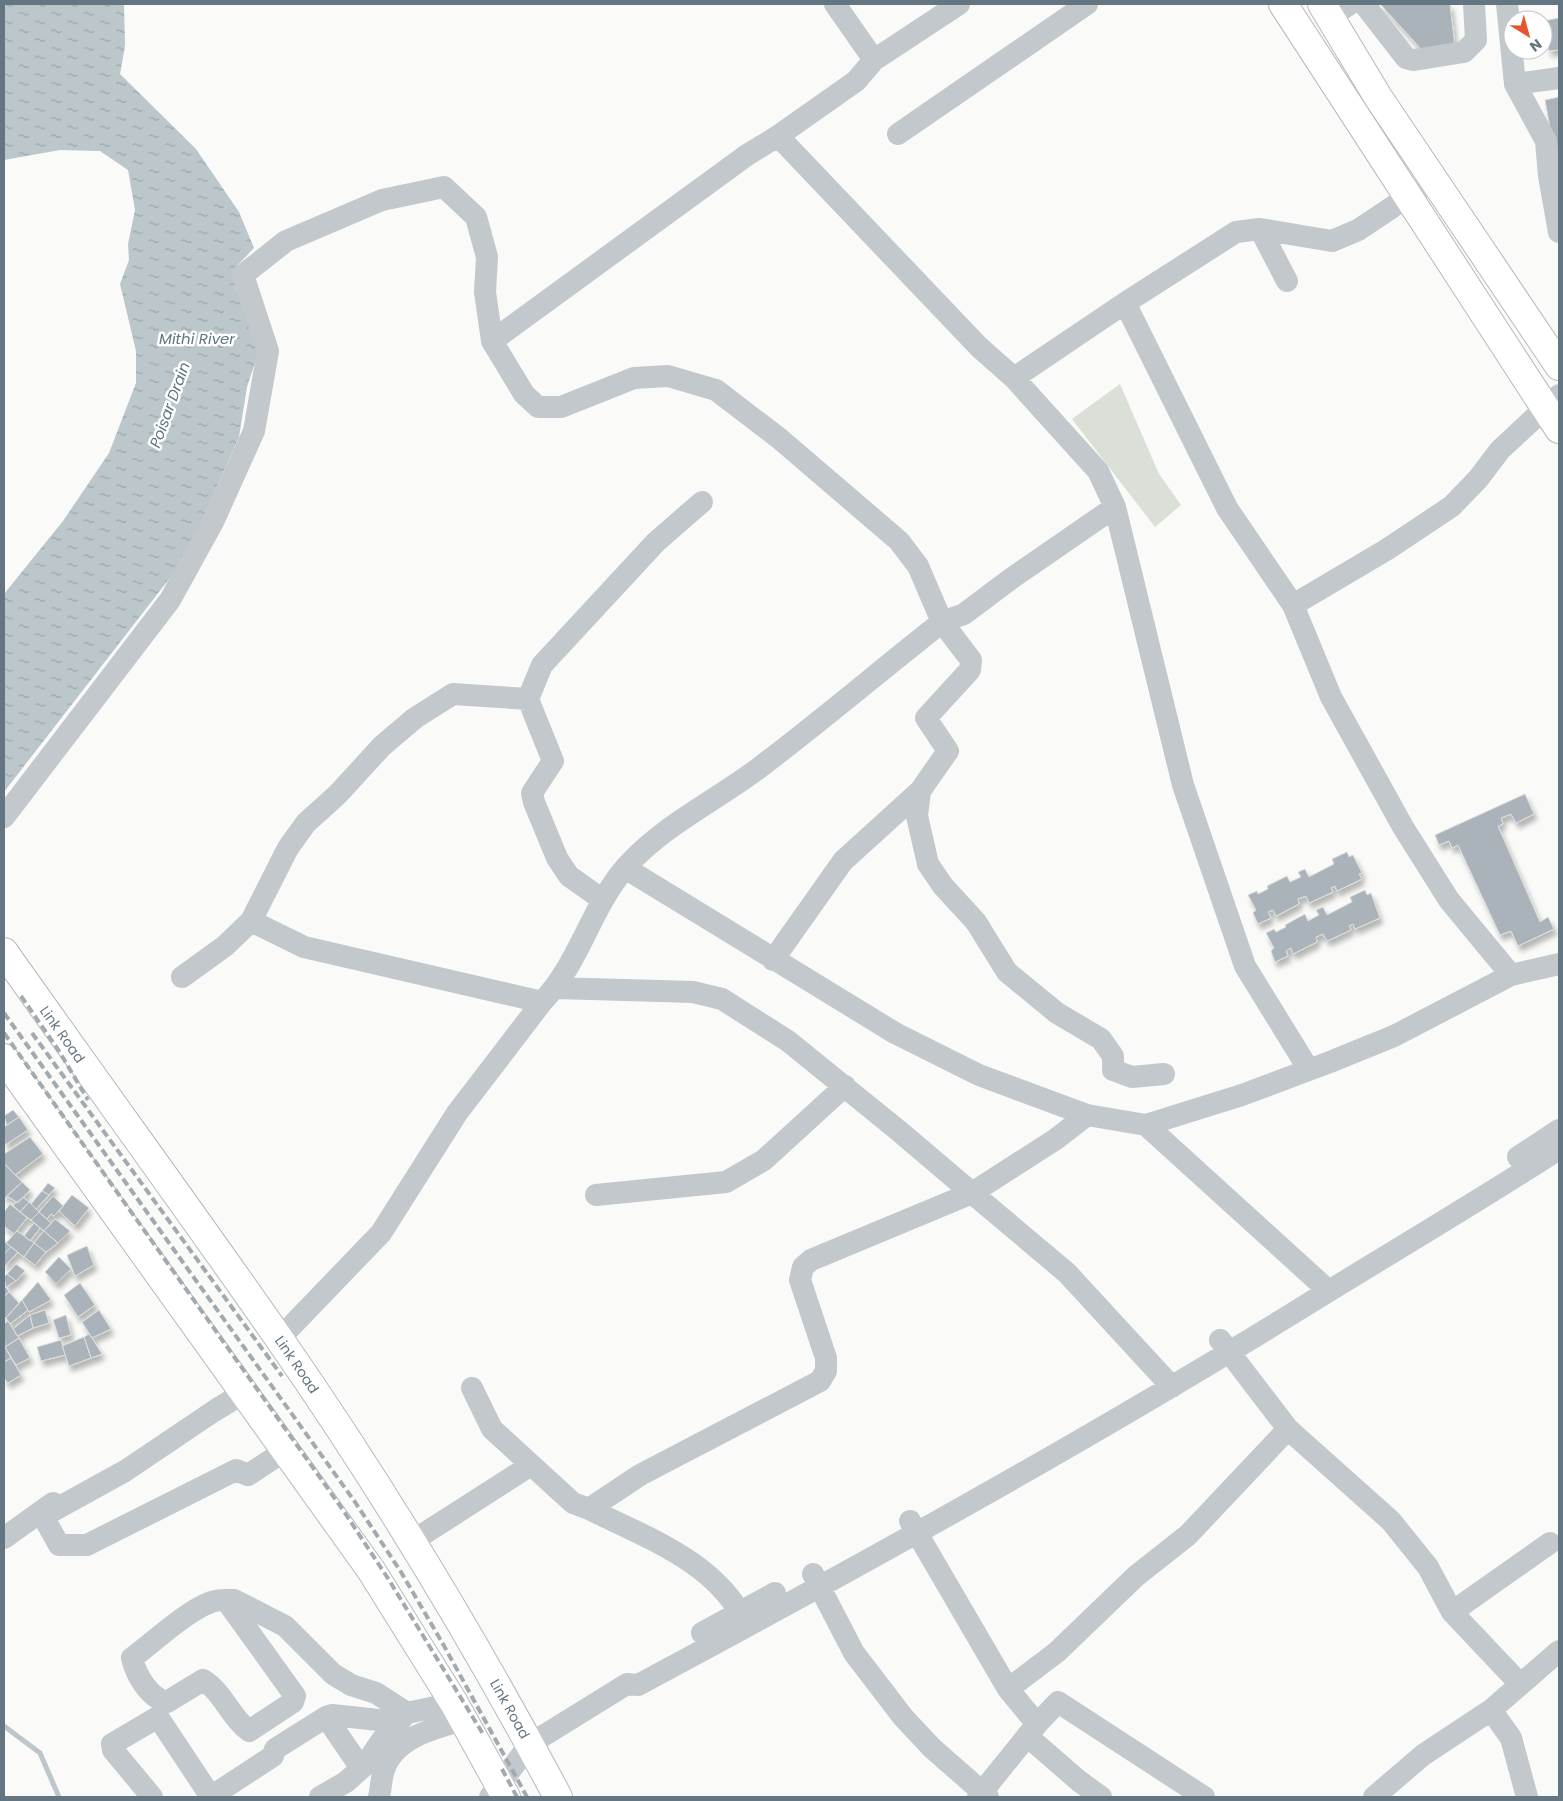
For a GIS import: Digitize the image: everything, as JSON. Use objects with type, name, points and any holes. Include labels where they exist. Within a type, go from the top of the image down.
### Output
[{"type":"main road","points":[[1283,4],[1408,198],[1554,411]]},
{"type":"main road","points":[[1334,8],[1378,97],[1559,366]]},
{"type":"main road","name":"Link Road","points":[[4,952],[279,1339],[411,1542],[530,1744],[558,1797]]},
{"type":"main road","points":[[4,1058],[241,1386],[371,1570],[459,1711],[498,1793]]},
{"type":"street","points":[[835,4],[874,60]]},
{"type":"street","points":[[492,341],[747,155],[778,136],[856,81],[874,60],[960,4]]},
{"type":"street","points":[[898,134],[1087,4]]},
{"type":"street","points":[[1364,4],[1406,58],[1414,60],[1464,52],[1476,40],[1474,4]]},
{"type":"street","points":[[1508,4],[1515,84],[1546,141],[1549,176],[1559,232]]},
{"type":"street","points":[[1515,84],[1559,78]]},
{"type":"street","points":[[778,136],[979,347],[1014,378],[1098,471],[1115,507],[1183,785],[1245,966],[1309,1070]]},
{"type":"street","points":[[1014,378],[1125,303],[1236,232],[1254,230],[1332,241],[1358,230],[1433,180]]},
{"type":"street","points":[[4,817],[170,600],[213,522],[254,431],[268,351],[243,275],[286,241],[382,200],[444,187],[476,217],[487,257],[485,292],[492,341],[524,394],[538,407],[561,408],[634,378],[668,376],[716,390],[780,439],[899,541],[918,566],[942,622],[971,660],[970,670],[926,718],[948,752],[920,791],[843,860],[773,960]]},
{"type":"street","points":[[1254,230],[1282,280]]},
{"type":"street","points":[[1125,303],[1228,508],[1293,605],[1331,696],[1403,828],[1448,900],[1511,975]]},
{"type":"street","points":[[1293,605],[1386,550],[1452,506],[1478,479],[1500,450],[1554,411]]},
{"type":"street","points":[[603,900],[569,876],[557,858],[534,802],[532,792],[553,761],[528,699],[542,664],[656,542],[702,502]]},
{"type":"street","points":[[279,1339],[381,1233],[457,1114],[549,995],[603,900],[625,868],[650,844],[758,769],[942,622],[964,614],[1012,578],[1115,507]]},
{"type":"street","points":[[182,977],[225,946],[250,921],[288,848],[306,823],[338,794],[382,746],[415,718],[452,694],[528,699]]},
{"type":"street","points":[[920,791],[917,816],[928,864],[944,886],[976,922],[1007,972],[1057,1013],[1101,1039],[1113,1056],[1113,1070],[1132,1077],[1164,1074]]},
{"type":"street","points":[[625,868],[895,1033],[979,1075],[1087,1115],[1146,1126],[1242,1095],[1309,1070],[1394,1036],[1511,975],[1559,964]]},
{"type":"street","points":[[250,921],[304,947],[549,995],[693,992],[722,999],[788,1041],[845,1086],[1067,1273],[1167,1381]]},
{"type":"street","points":[[596,1195],[726,1182],[764,1160],[845,1086]]},
{"type":"street","points":[[589,1508],[640,1475],[820,1381],[826,1371],[826,1358],[800,1280],[802,1266],[811,1260],[972,1193],[1056,1139],[1087,1115]]},
{"type":"street","points":[[1146,1126],[1320,1283]]},
{"type":"street","points":[[498,1793],[530,1744],[627,1684],[631,1672],[744,1619],[913,1527],[1225,1347],[1434,1220],[1555,1142]]},
{"type":"street","points":[[1285,1310],[1320,1283],[1377,1255]]},
{"type":"street","points":[[1225,1347],[1288,1429],[1391,1521],[1428,1566],[1452,1612],[1520,1684]]},
{"type":"street","points":[[241,1386],[214,1411],[125,1471],[47,1514],[45,1520],[59,1545],[87,1544],[236,1470],[248,1475],[286,1450]]},
{"type":"street","points":[[4,1538],[64,1496],[141,1451],[241,1386]]},
{"type":"street","points":[[472,1388],[492,1429],[573,1503],[589,1508],[687,1558],[719,1586],[744,1619]]},
{"type":"street","points":[[1008,1689],[1057,1652],[1136,1576],[1188,1534],[1288,1429]]},
{"type":"street","points":[[411,1542],[531,1465]]},
{"type":"street","points":[[913,1527],[1032,1730],[1079,1781],[1101,1797]]},
{"type":"street","points":[[1452,1612],[1550,1543]]},
{"type":"street","points":[[816,1579],[854,1653],[903,1717],[982,1796],[1032,1730],[1058,1702],[1204,1797]]},
{"type":"street","points":[[226,1600],[295,1696],[293,1702],[249,1731],[242,1726],[211,1684],[203,1680],[166,1702],[157,1700],[135,1672],[132,1658],[193,1612],[212,1601],[226,1600],[234,1600],[285,1626],[333,1674],[351,1685],[376,1693],[402,1717]]},
{"type":"street","points":[[1374,1797],[1423,1755],[1491,1710],[1559,1651]]},
{"type":"street","points":[[1491,1710],[1511,1738],[1527,1797]]},
{"type":"street","points":[[152,1797],[113,1750],[112,1744],[152,1718],[158,1717],[209,1794],[215,1794],[273,1756],[276,1749],[306,1727],[326,1717],[332,1715],[402,1717],[459,1711]]},
{"type":"street","points":[[379,1797],[384,1770],[395,1750],[440,1726],[459,1711]]},
{"type":"street","points":[[326,1717],[361,1768]]},
{"type":"street","points":[[320,1797],[346,1782],[361,1768],[402,1717]]},
{"type":"shaded area","points":[[1120,384],[1159,474],[1181,505],[1155,527],[1072,419]]},
{"type":"water","name":"Mithi River","points":[[4,4],[124,4],[125,46],[120,74],[196,149],[239,212],[254,248],[233,270],[236,290],[252,296],[261,344],[247,387],[239,437],[200,525],[176,570],[4,792],[4,594],[63,521],[109,453],[136,383],[136,351],[120,284],[129,260],[128,244],[135,210],[128,170],[100,151],[60,150],[4,160]]},
{"type":"building","points":[[1380,4],[1450,4],[1455,47],[1421,49]]},
{"type":"building","points":[[1559,18],[1559,50],[1553,51],[1553,19]]},
{"type":"building","points":[[1559,97],[1559,177],[1545,100]]},
{"type":"building","points":[[1525,794],[1534,814],[1516,823],[1511,814],[1501,818],[1503,824],[1498,826],[1540,922],[1548,917],[1554,929],[1518,946],[1511,931],[1500,935],[1458,845],[1452,848],[1449,841],[1439,845],[1435,835]]},
{"type":"building","points":[[1347,852],[1349,857],[1353,855],[1362,873],[1359,874],[1362,879],[1337,891],[1335,886],[1331,888],[1333,892],[1309,903],[1306,896],[1298,899],[1299,904],[1276,916],[1273,910],[1268,912],[1271,918],[1258,924],[1253,913],[1256,910],[1248,895],[1257,891],[1258,894],[1268,889],[1267,886],[1287,876],[1290,882],[1301,877],[1298,872],[1305,869],[1309,877],[1334,864],[1332,859]]},
{"type":"building","points":[[1365,890],[1367,895],[1371,893],[1380,918],[1355,929],[1353,924],[1349,926],[1351,930],[1327,941],[1323,934],[1316,937],[1317,942],[1293,954],[1291,948],[1286,951],[1288,956],[1275,962],[1271,951],[1274,948],[1266,933],[1274,929],[1276,932],[1305,914],[1308,921],[1319,915],[1316,910],[1323,907],[1327,915],[1352,902],[1350,897]]},
{"type":"building","points":[[13,1110],[19,1117],[7,1125],[4,1116]]},
{"type":"building","points":[[19,1117],[28,1130],[5,1145],[4,1127]]},
{"type":"building","points":[[30,1137],[43,1154],[15,1175],[4,1163],[4,1154]]},
{"type":"building","points":[[4,1163],[22,1182],[4,1199]]},
{"type":"building","points":[[22,1182],[30,1190],[18,1203],[7,1196]]},
{"type":"building","points":[[48,1183],[55,1188],[49,1195],[42,1191]]},
{"type":"building","points":[[42,1191],[49,1195],[36,1209],[31,1204]]},
{"type":"building","points":[[72,1195],[89,1208],[75,1226],[59,1211]]},
{"type":"building","points":[[53,1196],[63,1206],[54,1216],[51,1214],[47,1219],[39,1212]]},
{"type":"building","points":[[23,1197],[29,1202],[20,1212],[13,1205]]},
{"type":"building","points":[[29,1202],[39,1212],[31,1220],[20,1212]]},
{"type":"building","points":[[10,1204],[27,1218],[14,1234],[4,1226],[4,1212]]},
{"type":"building","points":[[39,1212],[51,1223],[44,1231],[31,1220]]},
{"type":"building","points":[[55,1219],[70,1231],[58,1243],[44,1231]]},
{"type":"building","points":[[34,1223],[40,1228],[30,1241],[24,1236]]},
{"type":"building","points":[[17,1231],[34,1243],[24,1257],[6,1243]]},
{"type":"building","points":[[44,1231],[58,1243],[46,1252],[34,1243]]},
{"type":"building","points":[[4,1241],[11,1247],[4,1254]]},
{"type":"building","points":[[34,1243],[46,1252],[35,1265],[24,1257]]},
{"type":"building","points":[[87,1246],[94,1265],[75,1276],[67,1255]]},
{"type":"building","points":[[11,1247],[18,1252],[4,1267],[4,1254]]},
{"type":"building","points":[[59,1257],[71,1269],[56,1284],[45,1272]]},
{"type":"building","points":[[16,1264],[25,1271],[16,1281],[7,1274]]},
{"type":"building","points":[[7,1274],[16,1281],[6,1287],[4,1277]]},
{"type":"building","points":[[38,1282],[51,1300],[29,1312],[22,1300]]},
{"type":"building","points":[[80,1283],[95,1305],[78,1317],[64,1295]]},
{"type":"building","points":[[6,1287],[9,1292],[4,1296],[4,1289]]},
{"type":"building","points":[[9,1292],[19,1303],[6,1318],[4,1316],[4,1296]]},
{"type":"building","points":[[22,1300],[28,1310],[10,1324],[6,1318]]},
{"type":"building","points":[[45,1310],[49,1323],[33,1328],[30,1315]]},
{"type":"building","points":[[99,1310],[111,1329],[92,1338],[82,1322]]},
{"type":"building","points":[[30,1315],[33,1328],[17,1336],[13,1329]]},
{"type":"building","points":[[66,1315],[71,1335],[59,1338],[53,1320]]},
{"type":"building","points":[[8,1321],[19,1338],[5,1347],[4,1324]]},
{"type":"building","points":[[89,1334],[102,1354],[91,1358],[84,1337]]},
{"type":"building","points":[[84,1337],[91,1358],[69,1366],[62,1346]]},
{"type":"building","points":[[19,1338],[30,1358],[16,1365],[5,1347]]},
{"type":"building","points":[[61,1340],[65,1355],[41,1361],[37,1347]]},
{"type":"building","points":[[4,1348],[11,1358],[4,1362]]},
{"type":"building","points":[[11,1358],[21,1375],[8,1383],[4,1378],[4,1362]]},
{"type":"waterway","points":[[4,1726],[40,1753],[59,1797]]},
{"type":"railway","points":[[21,996],[59,1051],[88,1100]]},
{"type":"railway","points":[[4,1013],[355,1502],[401,1572],[443,1644],[527,1797]]},
{"type":"railway","points":[[4,1033],[343,1510],[389,1580],[483,1734]]},
{"type":"railway","points":[[32,1033],[282,1376]]},
{"type":"railway","points":[[502,1769],[517,1797]]},
{"type":"water label","name":"Poisar Drain","points":[[170,405]]}]
